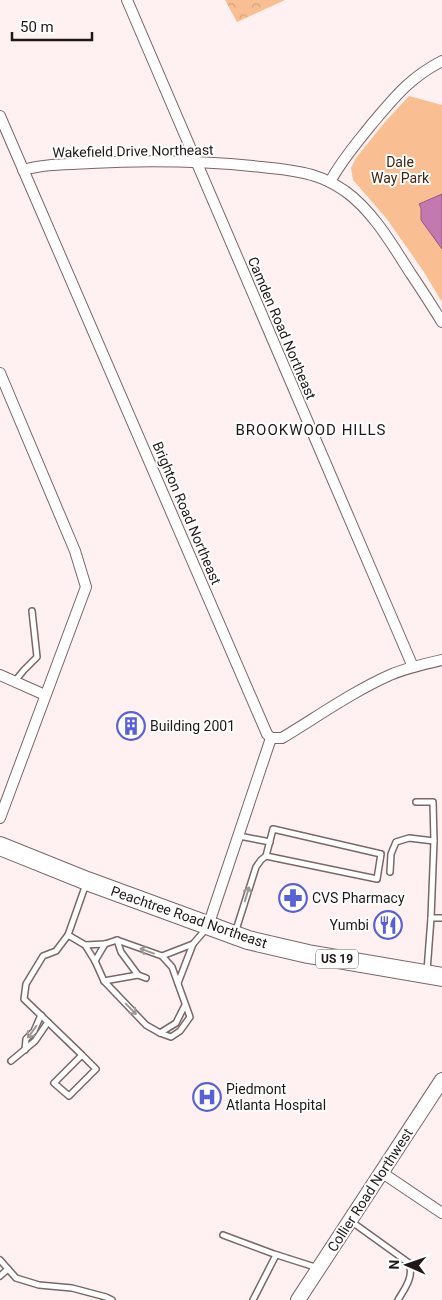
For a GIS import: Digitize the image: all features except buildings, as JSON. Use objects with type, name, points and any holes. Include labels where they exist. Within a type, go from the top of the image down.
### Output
[{"type":"highway","name":"Peachtree Road Northeast","points":[[0,846],[87,881],[248,940],[308,954],[435,975]]},
{"type":"street","name":"Camden Road Northeast","points":[[126,0],[413,667]]},
{"type":"street","points":[[330,182],[346,154],[397,94],[423,71],[442,61]]},
{"type":"street","name":"Brighton Road Northeast","points":[[0,116],[267,734],[271,738]]},
{"type":"street","name":"Wakefield Drive Northeast","points":[[23,170],[40,166],[108,162],[196,162],[245,165],[314,175],[330,182],[359,203],[393,246],[442,322]]},
{"type":"street","points":[[0,373],[75,551],[86,587],[0,818]]},
{"type":"street","points":[[208,926],[271,738],[282,738],[369,685],[413,667],[442,660]]},
{"type":"street","points":[[0,675],[45,695]]},
{"type":"street","name":"Collier Road Northwest","points":[[298,1300],[442,1080]]},
{"type":"street","points":[[381,1172],[442,1213]]},
{"type":"lane","points":[[15,682],[24,670],[38,657],[32,612]]},
{"type":"lane","points":[[416,802],[433,802],[434,842],[431,918],[435,975]]},
{"type":"lane","points":[[234,935],[256,867],[266,856],[273,829],[381,854],[377,878],[266,856]]},
{"type":"lane","points":[[239,836],[270,842]]},
{"type":"lane","points":[[390,872],[391,854],[396,842],[409,838],[434,842]]},
{"type":"lane","points":[[82,1055],[54,1083],[69,1096],[96,1069],[82,1055],[48,1022],[40,1015],[24,999],[26,984],[43,956],[56,951],[68,935],[87,881]]},
{"type":"lane","points":[[431,918],[442,918]]},
{"type":"lane","points":[[178,984],[193,944],[208,926]]},
{"type":"lane","points":[[68,935],[85,945],[96,961],[104,981],[146,1024],[160,1033],[171,1037],[180,1031],[190,1017],[172,967],[162,956],[117,940],[105,944],[85,945]]},
{"type":"lane","points":[[117,940],[121,952],[138,975]]},
{"type":"lane","points":[[96,961],[105,944]]},
{"type":"lane","points":[[162,956],[193,944]]},
{"type":"lane","points":[[104,981],[138,975],[146,978]]},
{"type":"lane","points":[[160,1033],[176,1023],[186,1005]]},
{"type":"lane","points":[[25,1050],[26,1039],[34,1031],[40,1015]]},
{"type":"lane","points":[[11,1061],[35,1041],[48,1022]]},
{"type":"lane","points":[[350,1220],[409,1263],[412,1270],[409,1280],[398,1300]]},
{"type":"lane","points":[[223,1235],[319,1269]]},
{"type":"lane","points":[[253,1300],[276,1255]]},
{"type":"lane","points":[[0,1260],[16,1278],[33,1284],[72,1288],[112,1300]]},
{"type":"lane","points":[[0,1276],[8,1269]]},
{"type":"green space","points":[[225,0],[285,0],[237,22]]},
{"type":"green space","name":"Dale Way Park","points":[[409,96],[442,105],[442,302],[424,272],[387,219],[353,180],[351,168],[356,158],[385,122]]},
{"type":"shaded area","points":[[442,194],[442,249],[421,220],[419,204]]},
{"type":"place","name":"Building 2001","points":[[131,726]]},
{"type":"place","name":"CVS Pharmacy","points":[[293,898]]},
{"type":"place","name":"Yumbi","points":[[388,925]]},
{"type":"place","name":"Piedmont Atlanta Hospital","points":[[207,1097]]},
{"type":"district","name":"BROOKWOOD HILLS","points":[[311,430]]}]
